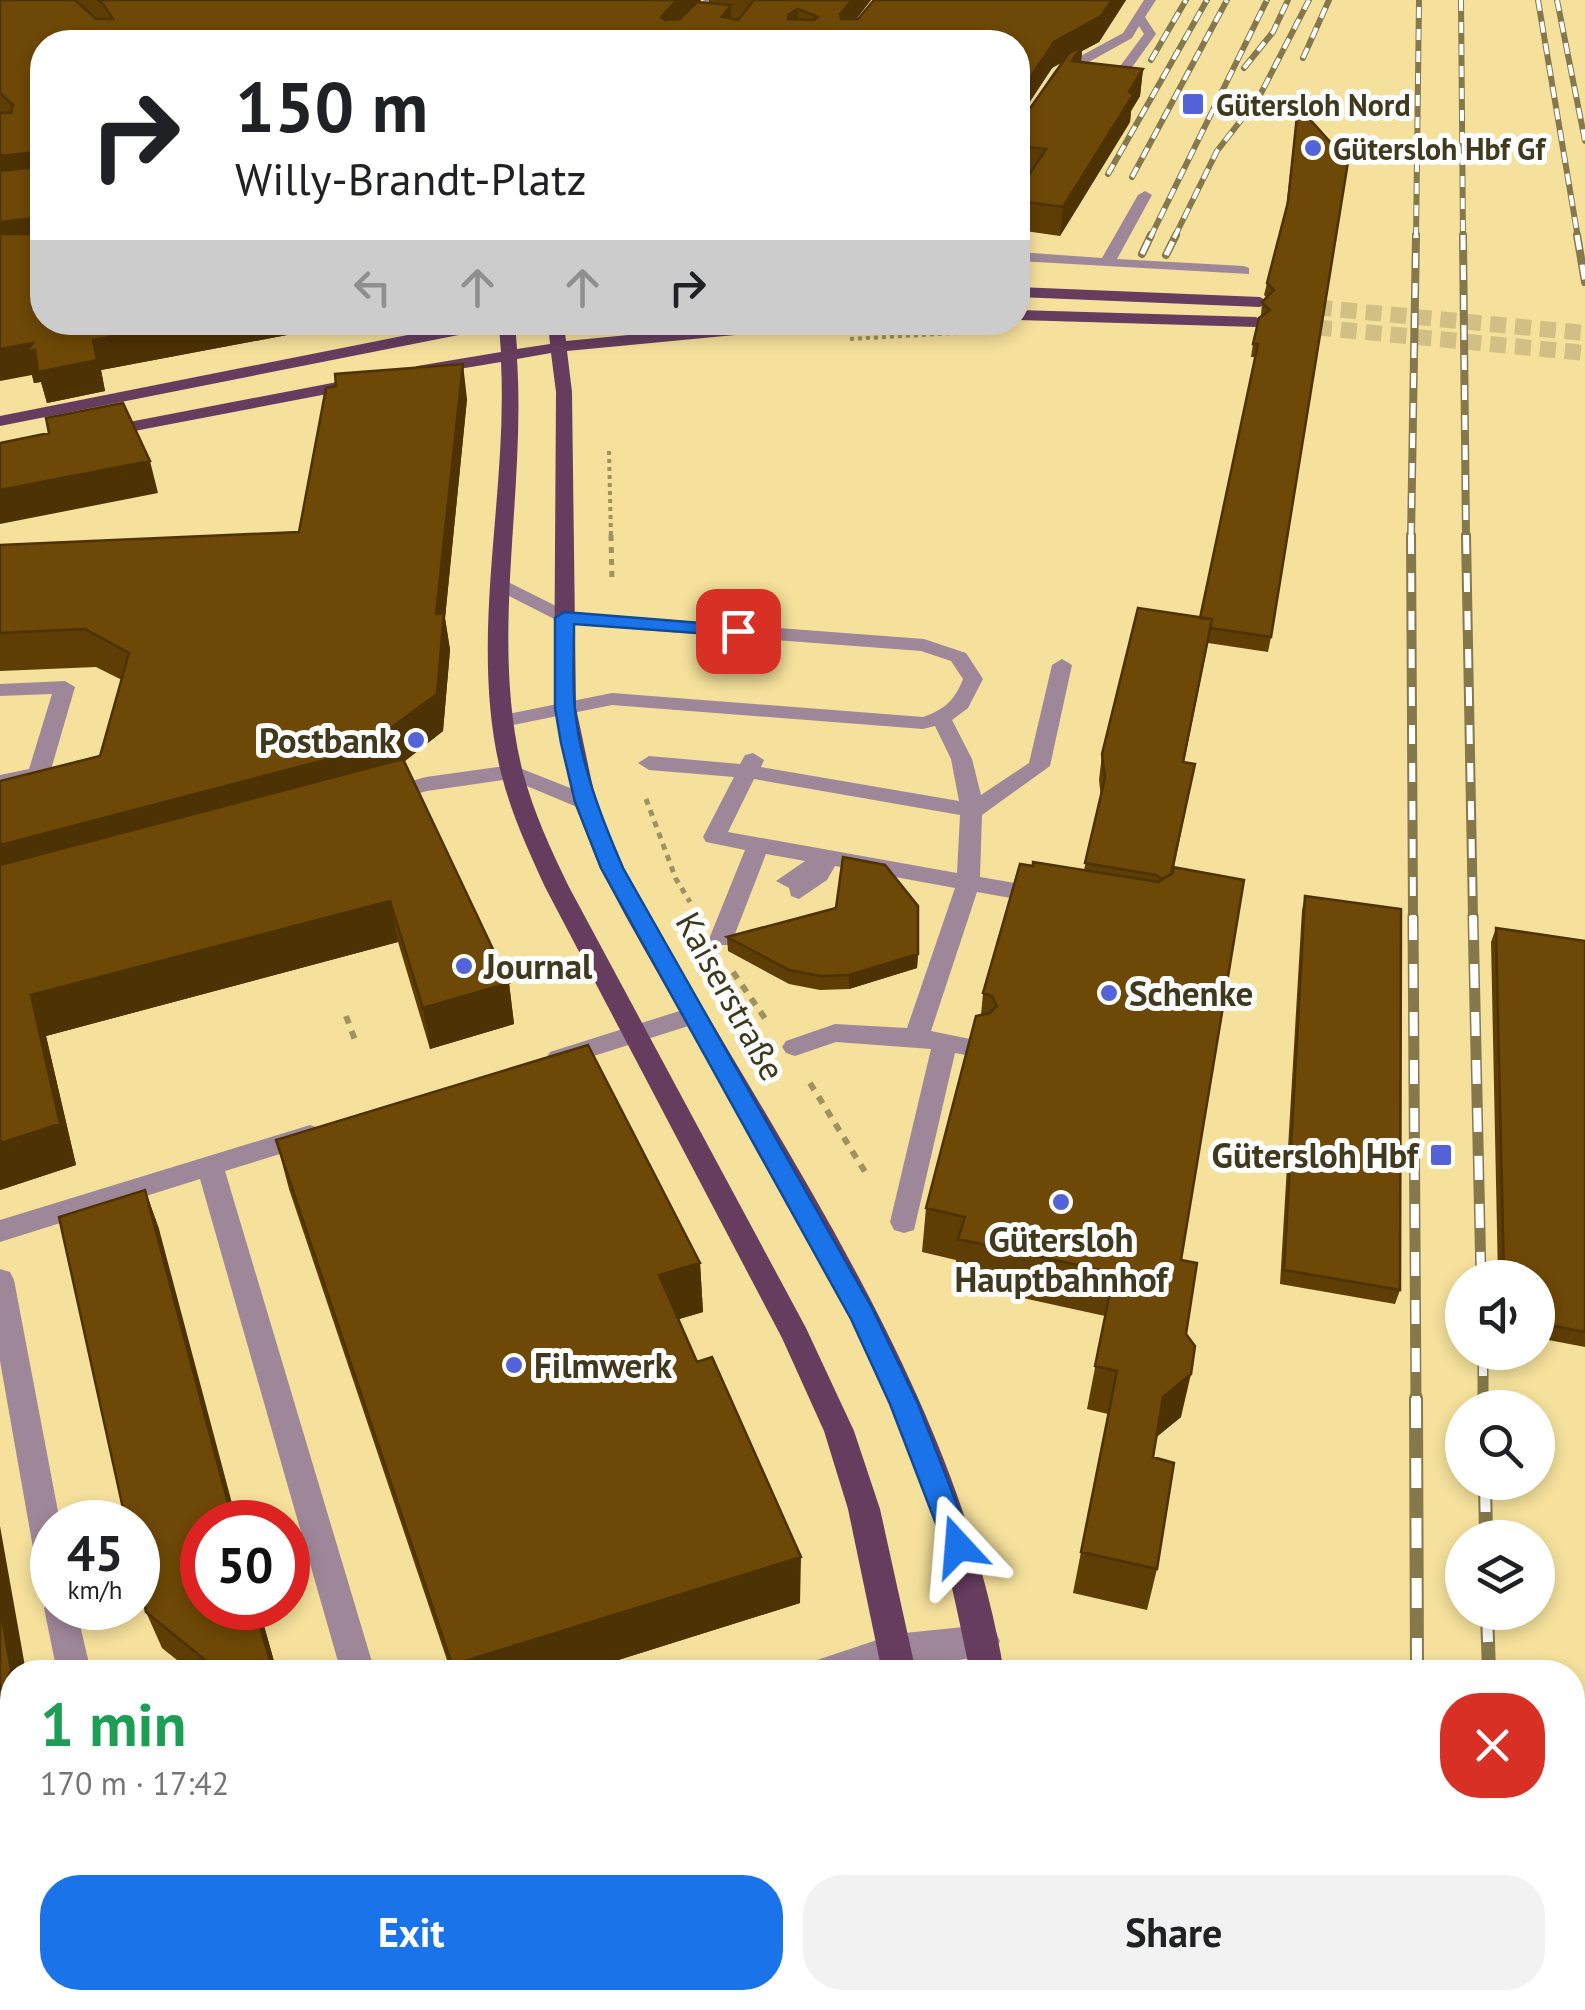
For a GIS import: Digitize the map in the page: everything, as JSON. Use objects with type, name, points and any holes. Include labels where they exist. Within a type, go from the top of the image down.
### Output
[{"type":"main road","points":[[1030,292],[1260,302]]},
{"type":"main road","points":[[1030,314],[1256,322]]},
{"type":"main road","points":[[0,421],[438,335]]},
{"type":"main road","points":[[506,335],[511,390],[498,657],[512,772],[528,824],[550,871],[796,1336],[839,1432],[864,1509],[897,1660]]},
{"type":"main road","name":"Kaiserstraße","points":[[558,335],[564,392],[565,708],[585,802],[612,868],[692,1016],[863,1316],[946,1507],[967,1572],[985,1657]]},
{"type":"main road","points":[[402,374],[559,347],[684,335]]},
{"type":"main road","points":[[78,436],[372,380]]},
{"type":"street","points":[[687,30],[699,20],[710,0]]},
{"type":"street","points":[[1030,117],[1059,72],[1128,36],[1150,0]]},
{"type":"street","points":[[1112,85],[1150,34],[1138,16]]},
{"type":"street","points":[[1107,263],[1145,196]]},
{"type":"street","points":[[1030,258],[1244,271]]},
{"type":"street","points":[[500,584],[564,618],[945,650],[959,658],[972,679],[963,704],[941,719],[902,724],[612,699],[503,721]]},
{"type":"street","points":[[649,763],[750,765],[974,810],[1039,766],[1062,665]]},
{"type":"street","points":[[0,690],[65,687],[39,772],[0,782]]},
{"type":"street","points":[[916,1038],[968,883],[974,810],[960,747],[941,719]]},
{"type":"street","points":[[750,765],[714,837],[1076,901]]},
{"type":"street","points":[[352,804],[426,784],[512,772],[585,802]]},
{"type":"street","points":[[721,939],[758,845]]},
{"type":"street","points":[[793,886],[827,858]]},
{"type":"street","points":[[542,1063],[692,1016]]},
{"type":"street","points":[[795,1047],[835,1033],[916,1038],[976,1048]]},
{"type":"street","points":[[904,1222],[945,1042]]},
{"type":"street","points":[[0,1231],[338,1126]]},
{"type":"street","points":[[210,1166],[354,1660]]},
{"type":"street","points":[[0,1280],[40,1500]]},
{"type":"street","points":[[65,1630],[71,1660]]},
{"type":"street","points":[[919,1660],[985,1657]]},
{"type":"path","points":[[841,340],[925,335]]},
{"type":"path","points":[[609,447],[614,576],[610,589]]},
{"type":"path","points":[[346,1016],[355,1040]]},
{"type":"building","points":[[0,0],[75,0],[96,19],[113,19],[98,0],[677,0],[661,17],[680,19],[697,2],[731,5],[722,17],[738,20],[754,0],[852,0],[840,14],[841,19],[858,19],[874,0],[1112,0],[1101,16],[1054,42],[1030,78],[1030,30],[30,30],[30,153],[0,156],[0,113],[11,113],[13,105],[0,93]],"holes":[[[798,9],[818,17],[788,19]]]},
{"type":"building","points":[[1082,46],[1072,61],[1143,69],[1129,92],[1133,95],[1063,207],[1030,203],[1030,174],[1046,149],[1030,147],[1030,108],[1069,53]]},
{"type":"building","points":[[1298,106],[1348,162],[1271,637],[1210,628],[1212,619],[1200,618],[1258,344],[1253,344],[1259,318],[1270,310],[1262,302],[1274,290],[1267,283],[1288,202]]},
{"type":"building","points":[[30,168],[30,219],[0,222],[0,171]]},
{"type":"building","points":[[0,234],[30,234],[30,335],[119,335],[93,340],[97,360],[38,372],[35,350],[26,352],[33,343],[0,349]]},
{"type":"building","points":[[463,364],[436,614],[444,613],[437,694],[388,730],[394,742],[0,845],[0,781],[100,756],[129,653],[85,629],[0,633],[0,545],[299,532],[326,388],[336,386],[335,374]]},
{"type":"building","points":[[123,403],[150,461],[0,490],[0,443],[49,433],[46,418]]},
{"type":"building","points":[[1138,608],[1212,619],[1183,762],[1195,764],[1171,874],[1162,879],[1085,863],[1105,778],[1102,754]]},
{"type":"building","points":[[403,759],[509,983],[423,1008],[390,901],[31,995],[60,1124],[0,1143],[0,865]]},
{"type":"building","points":[[843,857],[885,865],[918,906],[918,954],[849,975],[820,976],[789,970],[727,937],[836,908]]},
{"type":"building","name":"Gütersloh Hauptbahnhof","points":[[1033,862],[1158,882],[1173,873],[1173,867],[1244,880],[1181,1260],[1197,1263],[1186,1334],[1195,1346],[1191,1374],[1163,1397],[1153,1457],[1174,1463],[1157,1569],[1081,1552],[1117,1371],[1095,1366],[1114,1273],[958,1239],[965,1217],[926,1208],[976,1016],[990,1013],[997,1006],[992,996],[983,993],[1020,864],[1033,866]]},
{"type":"building","points":[[1305,896],[1401,909],[1400,1290],[1284,1270]]},
{"type":"building","points":[[1496,928],[1585,941],[1585,1332],[1555,1326],[1555,1260],[1504,1260]]},
{"type":"building","name":"Filmwerk","points":[[588,1045],[700,1263],[659,1275],[697,1362],[712,1357],[801,1557],[468,1660],[450,1660],[276,1140]]},
{"type":"building","points":[[145,1190],[227,1500],[180,1500],[180,1630],[261,1630],[270,1660],[205,1660],[160,1623],[160,1500],[121,1500],[59,1217]]},
{"type":"building","points":[[0,1607],[9,1660],[0,1660]]},
{"type":"tunnel","points":[[1291,305],[1585,333]]},
{"type":"tunnel","points":[[1291,325],[1585,353]]},
{"type":"railway","points":[[1151,60],[1186,0]]},
{"type":"railway","points":[[1108,174],[1207,0]]},
{"type":"railway","points":[[1132,177],[1227,0]]},
{"type":"railway","points":[[1150,238],[1267,0]]},
{"type":"railway","points":[[1244,68],[1273,32],[1288,0]]},
{"type":"railway","points":[[1174,238],[1217,151],[1259,97],[1309,0]]},
{"type":"railway","points":[[1303,58],[1329,0]]},
{"type":"railway","points":[[1416,238],[1419,0]]},
{"type":"railway","points":[[1461,0],[1463,238]]},
{"type":"railway","points":[[1538,0],[1578,238]]},
{"type":"railway","points":[[1557,0],[1585,141]]},
{"type":"railway","points":[[1142,254],[1151,235]]},
{"type":"railway","points":[[1166,255],[1176,235]]},
{"type":"railway","points":[[1411,537],[1416,235]]},
{"type":"railway","points":[[1463,235],[1466,538]]},
{"type":"railway","points":[[1577,235],[1585,282]]},
{"type":"railway","points":[[1466,535],[1473,918]]},
{"type":"railway","points":[[1411,537],[1413,918]]},
{"type":"railway","points":[[1413,916],[1416,1400]]},
{"type":"railway","points":[[1473,916],[1481,1260]]},
{"type":"railway","points":[[1483,1370],[1483,1390]]},
{"type":"railway","points":[[1416,1398],[1417,1660]]},
{"type":"railway","points":[[1485,1500],[1486,1520]]},
{"type":"railway","points":[[1488,1630],[1489,1660]]},
{"type":"place","name":"Gütersloh Nord","points":[[1193,104]]},
{"type":"place","name":"Gütersloh Hbf Gf","points":[[1313,148]]},
{"type":"place","name":"Postbank","points":[[416,740]]},
{"type":"place","name":"Journal","points":[[464,966]]},
{"type":"place","name":"Schenke","points":[[1109,993]]},
{"type":"place","name":"Gütersloh Hbf","points":[[1441,1155]]},
{"type":"place","name":"Gütersloh Hauptbahnhof","points":[[1061,1202]]},
{"type":"place","name":"Filmwerk","points":[[514,1365]]},
{"type":"route","points":[[738,631],[564,618],[565,708],[570,743],[585,802],[612,868],[863,1316],[904,1404],[958,1546]]}]
